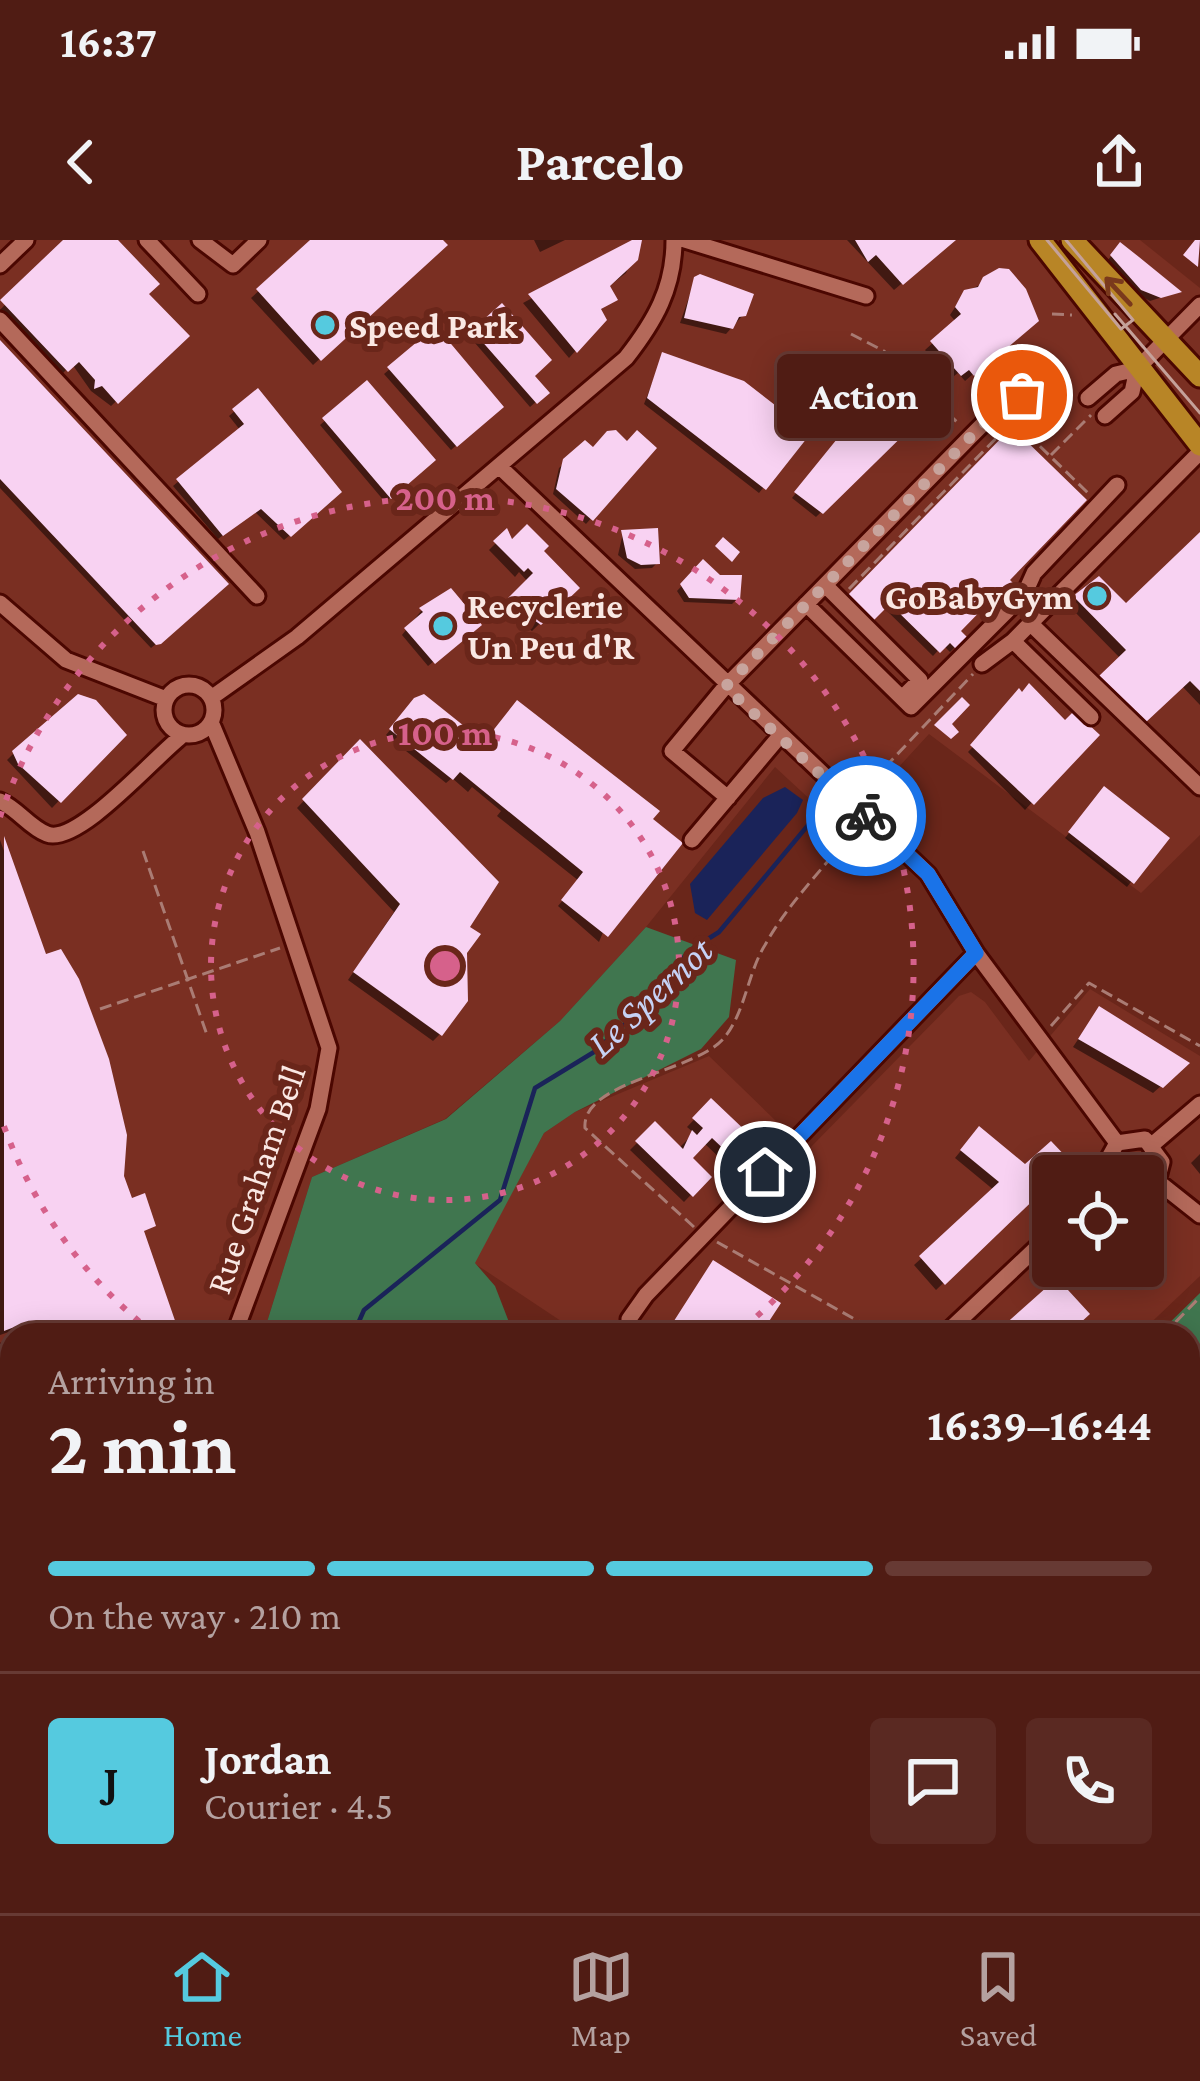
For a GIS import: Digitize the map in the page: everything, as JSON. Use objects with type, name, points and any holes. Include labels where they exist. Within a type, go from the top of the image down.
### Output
[{"type":"main road","points":[[1040,240],[1200,448]]},
{"type":"main road","points":[[1072,240],[1200,376]]},
{"type":"street","points":[[0,265],[26,240]]},
{"type":"street","points":[[147,240],[198,294]]},
{"type":"street","points":[[200,240],[233,265],[259,240]]},
{"type":"street","points":[[211,698],[297,637],[626,358],[654,323],[667,292],[674,240]]},
{"type":"street","points":[[685,240],[866,296]]},
{"type":"street","points":[[1097,407],[1132,392],[1137,370],[1200,305]]},
{"type":"street","points":[[0,320],[256,596]]},
{"type":"street","points":[[1097,407],[1116,374],[1137,370]]},
{"type":"street","points":[[728,798],[672,751],[725,687],[1001,406],[1026,394]]},
{"type":"street","points":[[982,664],[1013,641],[1200,448]]},
{"type":"street","points":[[501,468],[725,687],[928,874],[976,953],[1117,1143]]},
{"type":"street","points":[[806,604],[911,707],[1025,593],[1034,573],[1117,485]]},
{"type":"street","points":[[825,585],[920,680],[902,698]]},
{"type":"street","points":[[0,603],[66,660],[166,699]]},
{"type":"street","points":[[1030,623],[1200,787]]},
{"type":"street","points":[[1013,641],[1090,717]]},
{"type":"street","points":[[150,758],[167,723],[166,699],[177,688],[192,685],[211,698]]},
{"type":"street","points":[[0,801],[44,832],[64,835],[92,818],[150,758],[212,722],[211,698]]},
{"type":"street","name":"Rue Graham Bell","points":[[212,722],[328,1034],[328,1066],[318,1108],[238,1323]]},
{"type":"street","points":[[167,723],[232,770]]},
{"type":"street","points":[[692,840],[779,737]]},
{"type":"street","points":[[630,1323],[646,1295],[976,953]]},
{"type":"street","points":[[1153,1144],[1200,1104]]},
{"type":"street","points":[[1110,1155],[1117,1143],[1135,1137],[1153,1144],[1158,1155]]},
{"type":"street","points":[[1164,1194],[1200,1215]]},
{"type":"street","points":[[957,1323],[1032,1252]]},
{"type":"path","points":[[1052,314],[1079,312]]},
{"type":"path","points":[[850,334],[884,351],[956,421]]},
{"type":"path","points":[[1050,456],[1097,407]]},
{"type":"path","points":[[839,598],[1010,424],[1050,456],[1096,507]]},
{"type":"path","points":[[862,1323],[704,1235],[585,1128],[584,1118],[592,1103],[609,1092],[696,1060],[725,1037],[765,944],[865,815],[873,780],[982,664]]},
{"type":"path","points":[[143,851],[207,1035]]},
{"type":"path","points":[[100,1010],[296,943]]},
{"type":"path","points":[[1050,1028],[1089,983],[1200,1046]]},
{"type":"path","points":[[1175,1323],[1200,1297]]},
{"type":"shaded area","points":[[0,240],[1140,240],[1200,288],[1200,835],[1141,893],[929,734],[842,829],[775,767],[646,927],[560,1021],[445,1119],[312,1177],[267,1323],[0,1323]]},
{"type":"shaded area","points":[[785,787],[803,800],[797,813],[707,920],[695,913],[690,884],[763,798]]},
{"type":"shaded area","points":[[1090,989],[1200,1056],[1200,1276],[1151,1323],[564,1323],[474,1263],[544,1133],[575,1112],[709,1056],[807,1151],[959,996],[971,992],[985,1002],[1029,1061]]},
{"type":"green space","points":[[646,927],[736,960],[729,1017],[701,1049],[575,1112],[544,1133],[475,1263],[495,1286],[509,1323],[267,1323],[312,1177],[446,1119],[560,1021]]},
{"type":"green space","points":[[1200,1293],[1200,1323],[1169,1323]]},
{"type":"building","points":[[63,240],[118,240],[160,284],[149,294],[190,336],[118,404],[102,386],[94,389],[95,380],[79,362],[68,372],[0,300]]},
{"type":"building","name":"Speed Park","points":[[310,240],[443,240],[448,245],[321,361],[256,289]]},
{"type":"building","points":[[632,240],[642,240],[638,260],[610,286],[618,300],[601,309],[607,320],[577,353],[528,294]]},
{"type":"building","points":[[855,240],[956,240],[903,285],[876,255],[868,262]]},
{"type":"building","points":[[1200,240],[1198,267],[1183,255]]},
{"type":"building","points":[[1120,242],[1182,292],[1161,298],[1141,290],[1110,255]]},
{"type":"building","points":[[999,268],[1009,269],[1026,289],[1039,321],[974,376],[969,370],[961,376],[930,341],[961,314],[955,307],[964,290],[978,287],[983,277]]},
{"type":"building","points":[[700,274],[754,294],[746,316],[739,317],[733,329],[684,318],[694,277]]},
{"type":"building","points":[[502,303],[552,360],[535,376],[550,393],[537,404],[472,330]]},
{"type":"building","points":[[436,326],[504,407],[457,447],[387,367]]},
{"type":"building","points":[[0,340],[229,584],[161,644],[156,645],[0,479]]},
{"type":"building","points":[[662,352],[744,381],[811,433],[766,490],[647,398]]},
{"type":"building","points":[[878,360],[928,411],[823,514],[794,492],[850,423],[832,406]]},
{"type":"building","points":[[367,380],[436,460],[391,499],[322,418]]},
{"type":"building","points":[[258,388],[342,492],[291,537],[261,509],[223,536],[176,479],[244,424],[232,409]]},
{"type":"building","points":[[1012,427],[1087,500],[1010,580],[1016,586],[1003,599],[997,594],[961,631],[968,638],[957,650],[950,643],[940,653],[890,604],[873,621],[847,596]]},
{"type":"building","points":[[616,430],[627,441],[637,430],[657,448],[593,521],[556,489],[563,459],[585,440],[593,447],[607,431]]},
{"type":"building","points":[[527,524],[549,546],[544,551],[580,588],[541,625],[506,600],[533,573],[528,568],[524,572],[493,541],[507,528],[512,539]]},
{"type":"building","points":[[658,528],[660,564],[641,565],[627,558],[621,530]]},
{"type":"building","points":[[1200,532],[1200,691],[1190,681],[1145,723],[1099,676],[1126,650],[1073,596],[1099,576],[1126,603]]},
{"type":"building","points":[[723,537],[740,552],[732,562],[715,546]]},
{"type":"building","points":[[703,559],[720,575],[742,575],[740,600],[689,598],[680,584]]},
{"type":"building","name":"Recyclerie Un Peu d'R","points":[[451,588],[482,625],[435,664],[404,628],[423,612],[419,608]]},
{"type":"building","points":[[1029,683],[1065,720],[1074,711],[1100,735],[1034,805],[970,745],[1019,688],[1022,692]]},
{"type":"building","points":[[78,694],[96,700],[127,735],[61,803],[18,764],[12,751]]},
{"type":"building","points":[[424,694],[484,742],[517,700],[660,811],[653,819],[683,843],[608,937],[561,900],[583,872],[460,772],[453,780],[389,729],[414,698]]},
{"type":"building","points":[[962,697],[970,705],[952,724],[959,732],[951,739],[934,725]]},
{"type":"building","points":[[360,739],[499,882],[470,927],[481,934],[467,953],[468,1001],[442,1036],[353,972],[400,904],[302,799]]},
{"type":"building","points":[[1104,786],[1170,838],[1134,884],[1068,832]]},
{"type":"building","points":[[4,836],[46,954],[61,949],[79,979],[109,1059],[127,1135],[124,1176],[132,1198],[145,1193],[156,1226],[144,1231],[176,1323],[4,1323]]},
{"type":"building","points":[[1099,1006],[1190,1063],[1163,1088],[1078,1039]]},
{"type":"building","points":[[711,1098],[751,1136],[732,1157],[712,1138],[693,1158],[712,1177],[693,1197],[635,1141],[655,1121],[683,1149],[692,1130],[697,1135],[703,1128],[692,1118]]},
{"type":"building","points":[[979,1126],[1025,1164],[1032,1158],[1032,1201],[945,1285],[919,1256],[999,1182],[960,1150]]},
{"type":"building","points":[[1051,1141],[1064,1155],[1035,1155]]},
{"type":"building","points":[[713,1260],[781,1303],[768,1323],[673,1323]]},
{"type":"building","points":[[1047,1287],[1065,1287],[1090,1314],[1080,1323],[1006,1323]]},
{"type":"waterway","name":"Le Spernot","points":[[358,1323],[364,1310],[500,1200],[535,1088],[594,1052],[649,1002],[689,951],[719,932],[819,812]]},
{"type":"tram line","points":[[1047,240],[1121,329],[1133,320],[1066,240]]},
{"type":"tram line","points":[[1115,314],[1200,413]]},
{"type":"way so far","points":[[866,816],[725,687],[1001,406],[1022,395]]},
{"type":"place","name":"Speed Park","points":[[325,325]]},
{"type":"place","name":"Action","points":[[1022,395]]},
{"type":"place","name":"GoBabyGym","points":[[1097,596]]},
{"type":"place","name":"Recyclerie Un Peu d'R","points":[[443,626]]},
{"type":"route","points":[[765,1172],[976,953],[928,874],[866,816]]}]
